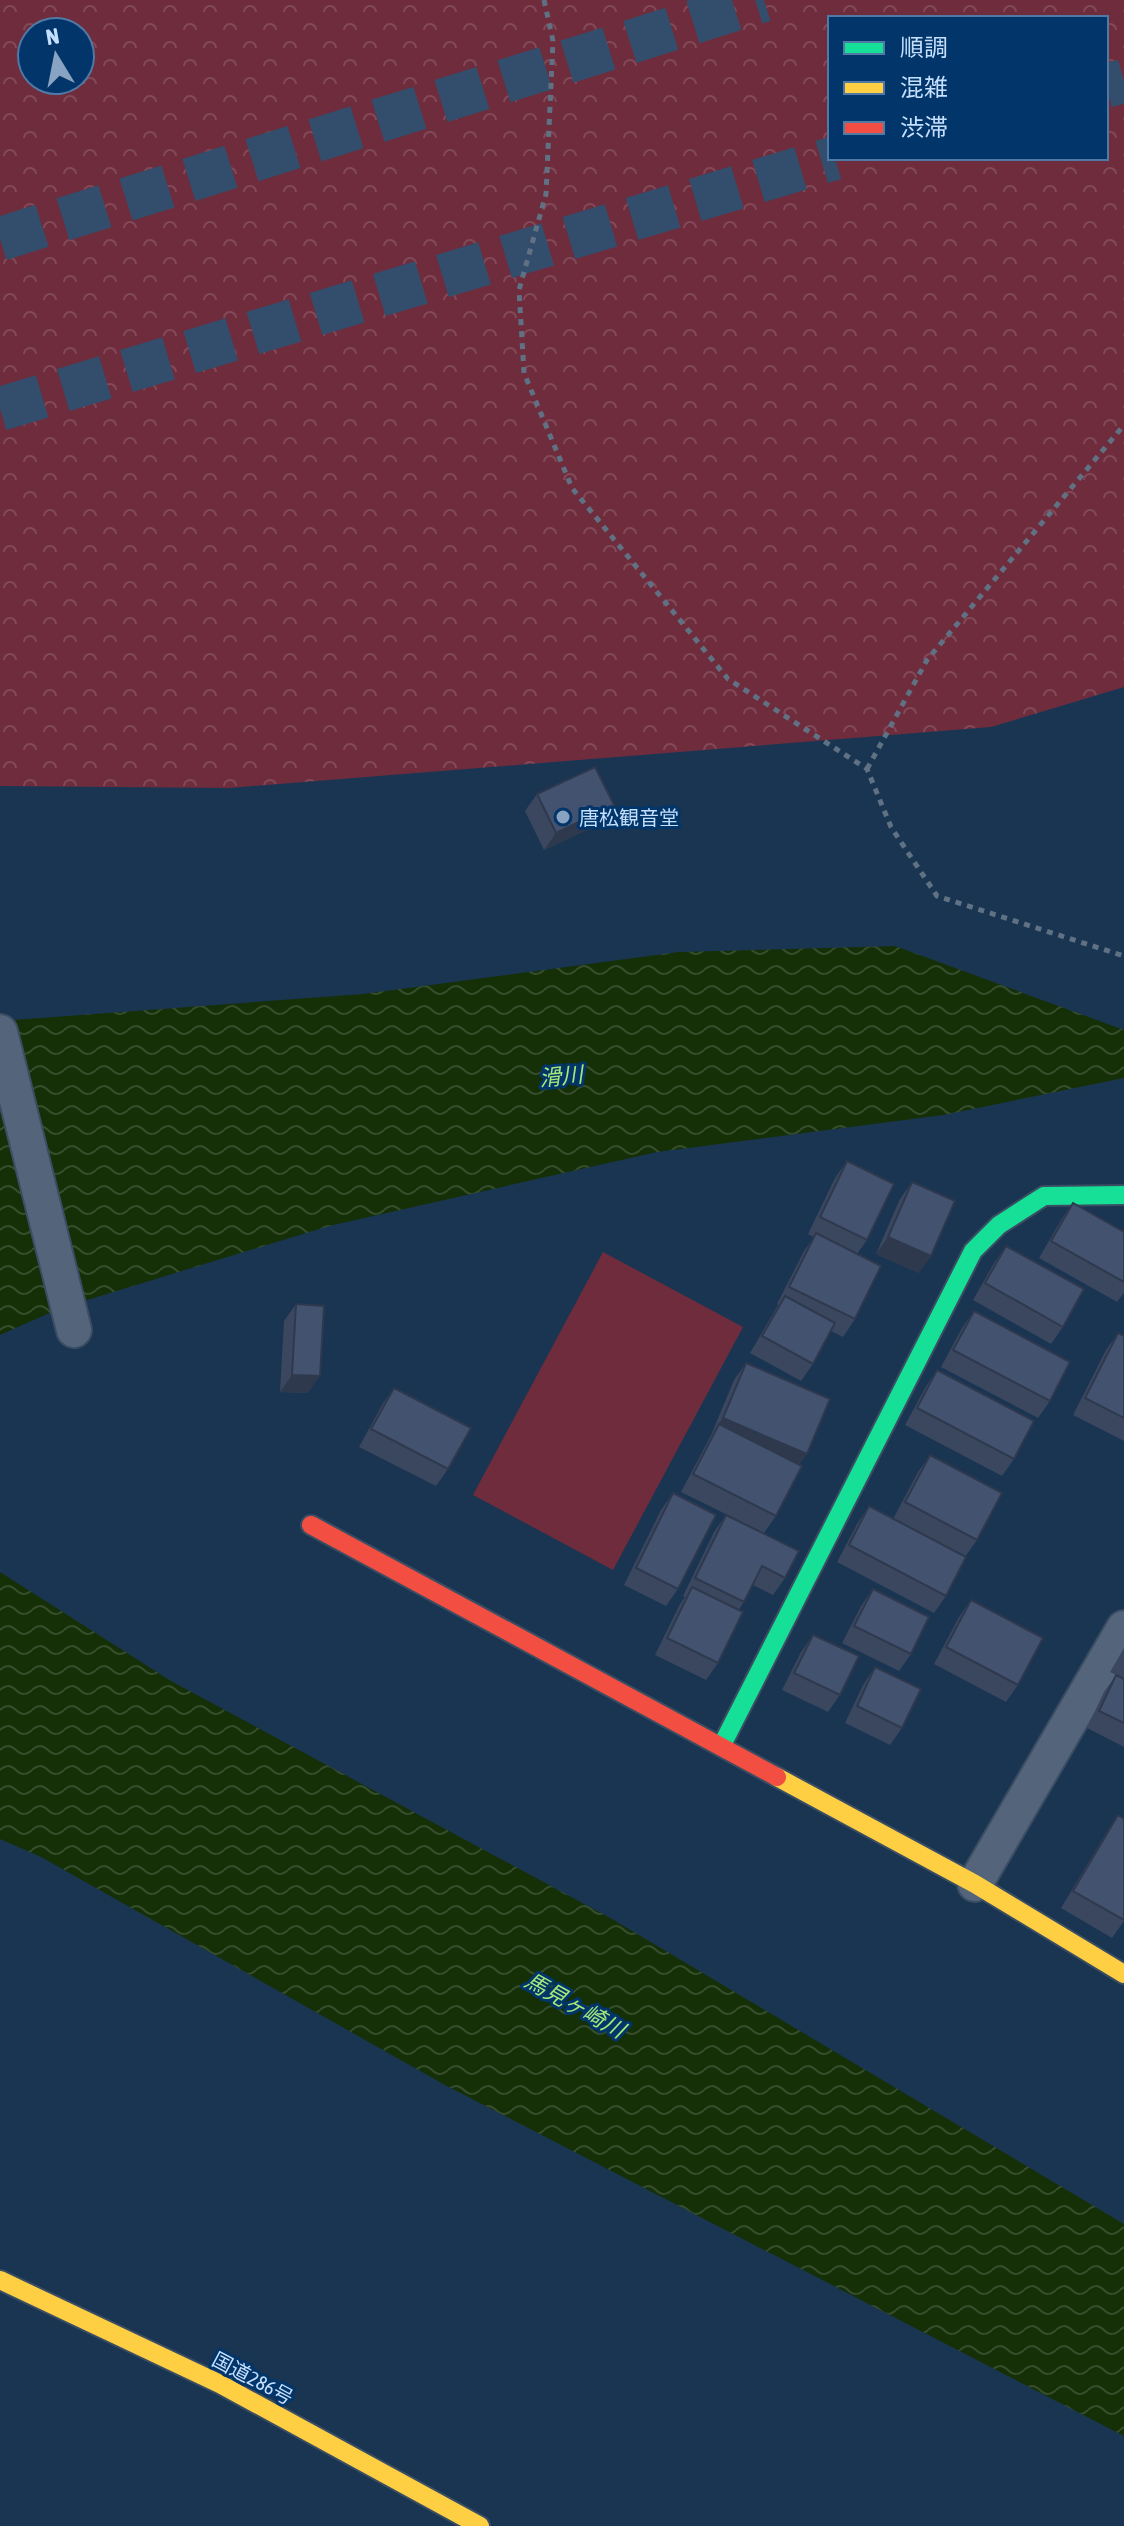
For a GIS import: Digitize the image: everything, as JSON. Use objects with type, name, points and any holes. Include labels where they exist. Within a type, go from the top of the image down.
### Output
[{"type":"main road","points":[[722,1745],[973,1251],[999,1225],[1044,1196],[1124,1195]]},
{"type":"main road","points":[[311,1525],[975,1884],[1124,1974]]},
{"type":"main road","name":"国道286号","points":[[0,2280],[220,2384],[480,2526]]},
{"type":"street","points":[[0,1032],[74,1330]]},
{"type":"street","points":[[975,1884],[1124,1628]]},
{"type":"path","points":[[544,0],[553,41],[546,194],[519,290],[524,373],[572,488],[728,679],[867,769],[891,827],[937,896],[1124,956]]},
{"type":"path","points":[[867,769],[927,660],[1124,425]]},
{"type":"green space","points":[[0,0],[1124,0],[1124,687],[991,727],[229,788],[0,786]]},
{"type":"green space","points":[[603,1252],[743,1327],[613,1570],[473,1495]]},
{"type":"water","name":"滑川","points":[[895,946],[1124,1030],[1124,1078],[943,1115],[657,1152],[329,1226],[61,1308],[0,1335],[0,1021],[363,994],[679,952]]},
{"type":"water","name":"馬見ヶ崎川","points":[[0,1572],[171,1681],[612,1919],[1124,2224],[1124,2436],[445,2085],[41,1857],[0,1839]]},
{"type":"building","points":[[595,767],[614,805],[556,833],[537,794]]},
{"type":"building","points":[[847,1161],[894,1184],[867,1240],[820,1217]]},
{"type":"building","points":[[912,1182],[955,1201],[931,1256],[888,1237]]},
{"type":"building","points":[[1073,1203],[1124,1232],[1124,1282],[1051,1241]]},
{"type":"building","points":[[816,1233],[881,1266],[855,1319],[789,1287]]},
{"type":"building","points":[[1006,1246],[1084,1289],[1063,1327],[985,1283]]},
{"type":"building","points":[[785,1296],[835,1323],[813,1364],[762,1336]]},
{"type":"building","points":[[296,1304],[324,1306],[320,1376],[292,1375]]},
{"type":"building","points":[[974,1311],[1070,1362],[1050,1401],[953,1350]]},
{"type":"building","points":[[1118,1333],[1124,1336],[1124,1418],[1085,1398]]},
{"type":"building","points":[[746,1363],[830,1399],[807,1454],[723,1418]]},
{"type":"building","points":[[937,1370],[1034,1421],[1014,1459],[917,1408]]},
{"type":"building","points":[[394,1388],[471,1428],[448,1469],[371,1429]]},
{"type":"building","points":[[719,1424],[802,1466],[776,1516],[693,1474]]},
{"type":"building","points":[[930,1455],[1002,1493],[977,1540],[905,1502]]},
{"type":"building","points":[[673,1493],[716,1515],[678,1589],[636,1568]]},
{"type":"building","points":[[869,1506],[966,1557],[946,1596],[849,1545]]},
{"type":"building","points":[[726,1515],[799,1551],[785,1578],[762,1566],[744,1602],[695,1578]]},
{"type":"building","points":[[692,1587],[743,1612],[718,1663],[667,1638]]},
{"type":"building","points":[[873,1589],[929,1617],[911,1654],[854,1626]]},
{"type":"building","points":[[971,1600],[1043,1638],[1018,1685],[946,1647]]},
{"type":"building","points":[[813,1635],[859,1656],[840,1695],[794,1673]]},
{"type":"building","points":[[875,1667],[921,1689],[902,1728],[857,1706]]},
{"type":"building","points":[[1116,1675],[1124,1679],[1124,1723],[1099,1711]]},
{"type":"building","points":[[1118,1815],[1124,1819],[1124,1920],[1073,1891]]},
{"type":"tunnel","points":[[0,239],[764,0]]},
{"type":"tunnel","points":[[1108,85],[1124,81]]},
{"type":"tunnel","points":[[0,409],[828,160]]},
{"type":"traffic: fast","points":[[722,1745],[973,1251],[999,1225],[1044,1196],[1124,1195]]},
{"type":"traffic: slow","points":[[777,1777],[975,1884],[1124,1974]]},
{"type":"traffic: slow","points":[[0,2280],[220,2384],[480,2526]]},
{"type":"traffic: jam","points":[[311,1525],[777,1777]]},
{"type":"place","name":"唐松観音堂","points":[[563,817]]}]
